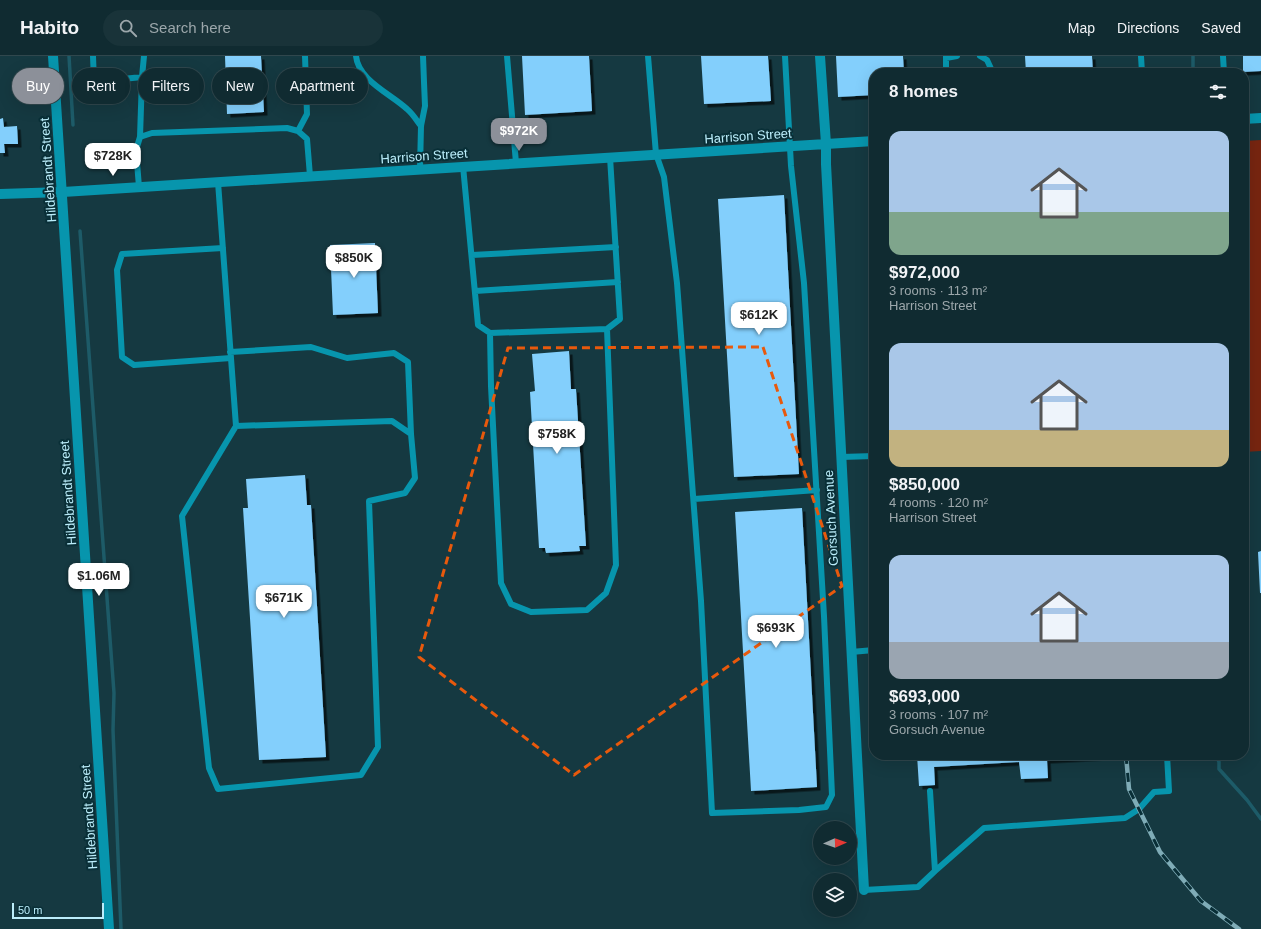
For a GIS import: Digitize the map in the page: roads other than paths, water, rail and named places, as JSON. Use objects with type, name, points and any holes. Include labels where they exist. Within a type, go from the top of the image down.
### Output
[{"type":"street","name":"Hildebrandt Street","points":[[53,56],[109,929]]},
{"type":"street","name":"Gorsuch Avenue","points":[[820,56],[826,144],[864,890]]},
{"type":"street","points":[[1249,119],[1261,118]]},
{"type":"street","name":"Harrison Street","points":[[0,194],[62,192],[869,141]]},
{"type":"lane","points":[[93,56],[94,82],[138,77]]},
{"type":"lane","points":[[143,68],[144,56]]},
{"type":"lane","points":[[298,131],[307,114],[305,56]]},
{"type":"lane","points":[[356,56],[356,61],[366,78],[408,110],[421,126]]},
{"type":"lane","points":[[420,169],[421,126],[424,106],[422,56]]},
{"type":"lane","points":[[507,56],[516,163]]},
{"type":"lane","points":[[648,56],[656,154],[664,177],[677,283],[701,601],[712,814],[799,810],[826,807],[832,795],[817,490],[804,283],[790,146],[785,56]]},
{"type":"lane","points":[[946,68],[946,57],[957,56]]},
{"type":"lane","points":[[980,56],[987,60],[991,68]]},
{"type":"lane","points":[[1140,56],[1141,68]]},
{"type":"lane","points":[[1223,56],[1224,68]]},
{"type":"lane","points":[[139,187],[136,150],[140,137],[141,104]]},
{"type":"lane","points":[[140,137],[152,133],[287,128],[298,131],[307,139],[310,176]]},
{"type":"lane","points":[[463,166],[478,325],[490,333],[607,329],[620,319],[610,157]]},
{"type":"lane","points":[[218,182],[223,248],[230,355],[236,426],[182,516],[209,768],[218,789],[361,776],[378,747],[369,501],[405,493],[415,478],[411,434],[408,362],[394,353],[347,358],[311,347],[230,355],[134,365],[122,357],[117,270],[122,254],[223,248]]},
{"type":"lane","points":[[472,256],[616,247]]},
{"type":"lane","points":[[475,291],[618,282]]},
{"type":"lane","points":[[490,333],[491,386],[501,583],[511,604],[531,612],[587,610],[606,593],[616,565],[607,329]]},
{"type":"lane","points":[[236,426],[392,421],[411,434]]},
{"type":"lane","points":[[841,457],[869,456]]},
{"type":"lane","points":[[694,498],[817,490]]},
{"type":"lane","points":[[851,652],[869,650]]},
{"type":"lane","points":[[864,890],[918,887],[984,828],[1124,818],[1139,809],[1154,792],[1169,791],[1167,760]]},
{"type":"lane","points":[[930,791],[935,872]]},
{"type":"waterway","points":[[69,56],[73,125]]},
{"type":"waterway","points":[[1193,56],[1193,68]]},
{"type":"waterway","points":[[80,231],[114,693],[113,730],[121,929]]},
{"type":"waterway","points":[[1218,760],[1219,769],[1247,800],[1261,819]]},
{"type":"railway","points":[[1126,760],[1129,789],[1160,852],[1201,901],[1239,929]]}]
